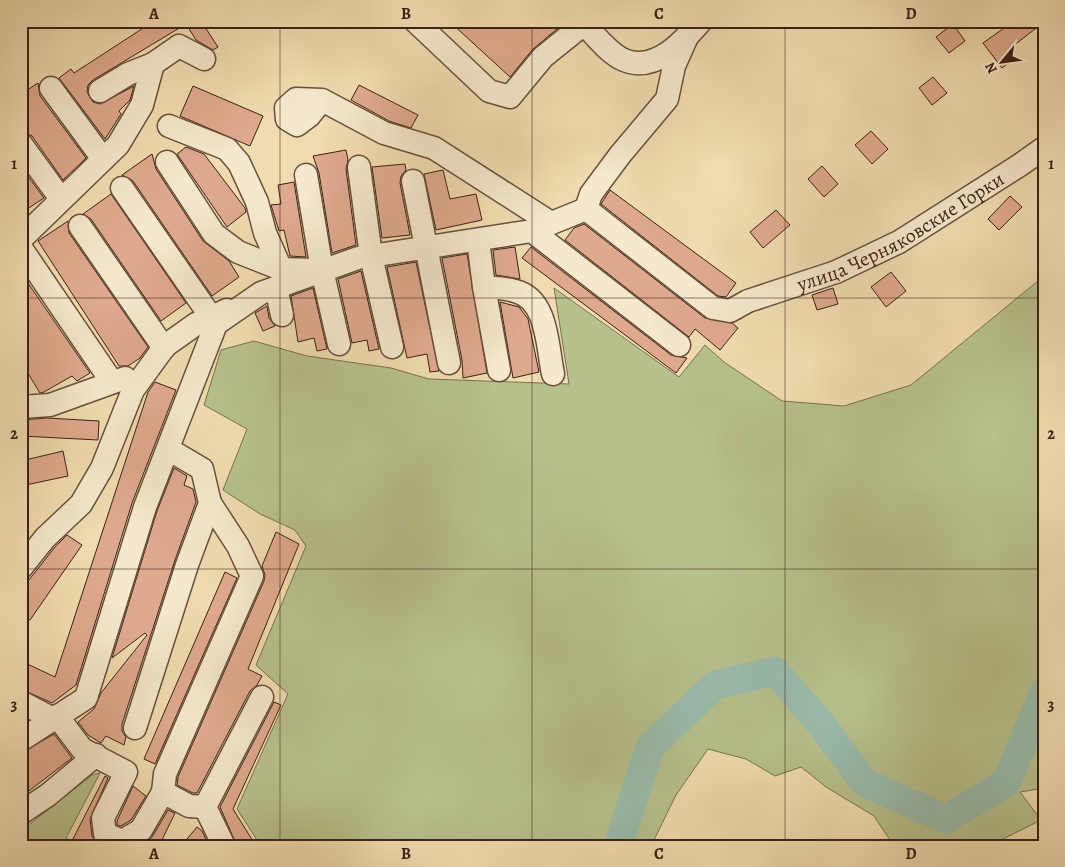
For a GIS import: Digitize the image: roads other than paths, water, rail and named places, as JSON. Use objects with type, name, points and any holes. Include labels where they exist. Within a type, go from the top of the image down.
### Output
[{"type":"street","points":[[415,21],[489,91],[510,97],[543,57],[584,24],[622,60],[638,64],[663,57],[686,39],[701,21]]},
{"type":"street","points":[[21,568],[45,538],[81,504],[102,468],[133,390],[164,348],[196,324],[273,283],[358,258],[478,240],[542,227],[586,209],[591,194],[620,155],[667,99],[674,66],[686,39]]},
{"type":"street","points":[[100,91],[128,74],[154,64],[179,46],[204,59]]},
{"type":"street","points":[[21,238],[118,145],[142,105],[154,64]]},
{"type":"street","points":[[51,88],[103,159]]},
{"type":"street","points":[[322,100],[384,132],[434,148],[542,227],[679,345]]},
{"type":"street","points":[[169,126],[227,149],[239,163],[257,202],[265,233],[273,283],[282,314]]},
{"type":"street","points":[[21,144],[61,199]]},
{"type":"street","name":"улица Черняковские Горки","points":[[586,209],[713,308],[730,311],[748,302],[836,272],[899,242],[1044,148]]},
{"type":"street","points":[[167,162],[214,234],[273,283]]},
{"type":"street","points":[[359,166],[371,256],[392,347]]},
{"type":"street","points":[[306,175],[322,270],[339,344]]},
{"type":"street","points":[[413,181],[424,249],[448,363]]},
{"type":"street","points":[[122,188],[211,317]]},
{"type":"street","points":[[80,226],[164,348]]},
{"type":"street","points":[[478,240],[484,287],[499,370]]},
{"type":"street","points":[[21,248],[112,382]]},
{"type":"street","points":[[21,740],[86,698],[145,507],[216,324],[273,283]]},
{"type":"street","points":[[484,287],[516,291],[529,298],[541,311],[553,374]]},
{"type":"street","points":[[24,402],[50,405],[147,371]]},
{"type":"street","points":[[21,702],[55,718],[82,748],[126,772],[103,818],[105,834],[122,841],[141,830],[163,792],[165,774],[252,576],[238,546],[210,502],[202,469],[168,449]]},
{"type":"street","points":[[135,728],[187,565],[210,502]]},
{"type":"street","points":[[21,539],[45,538]]},
{"type":"street","points":[[206,807],[262,697]]},
{"type":"street","points":[[21,813],[96,755]]},
{"type":"street","points":[[163,792],[189,806],[206,807]]},
{"type":"street","points":[[206,807],[224,846]]},
{"type":"waterway","points":[[618,846],[650,747],[715,685],[775,671],[820,723],[865,783],[946,819],[1006,783],[1044,692]]}]
